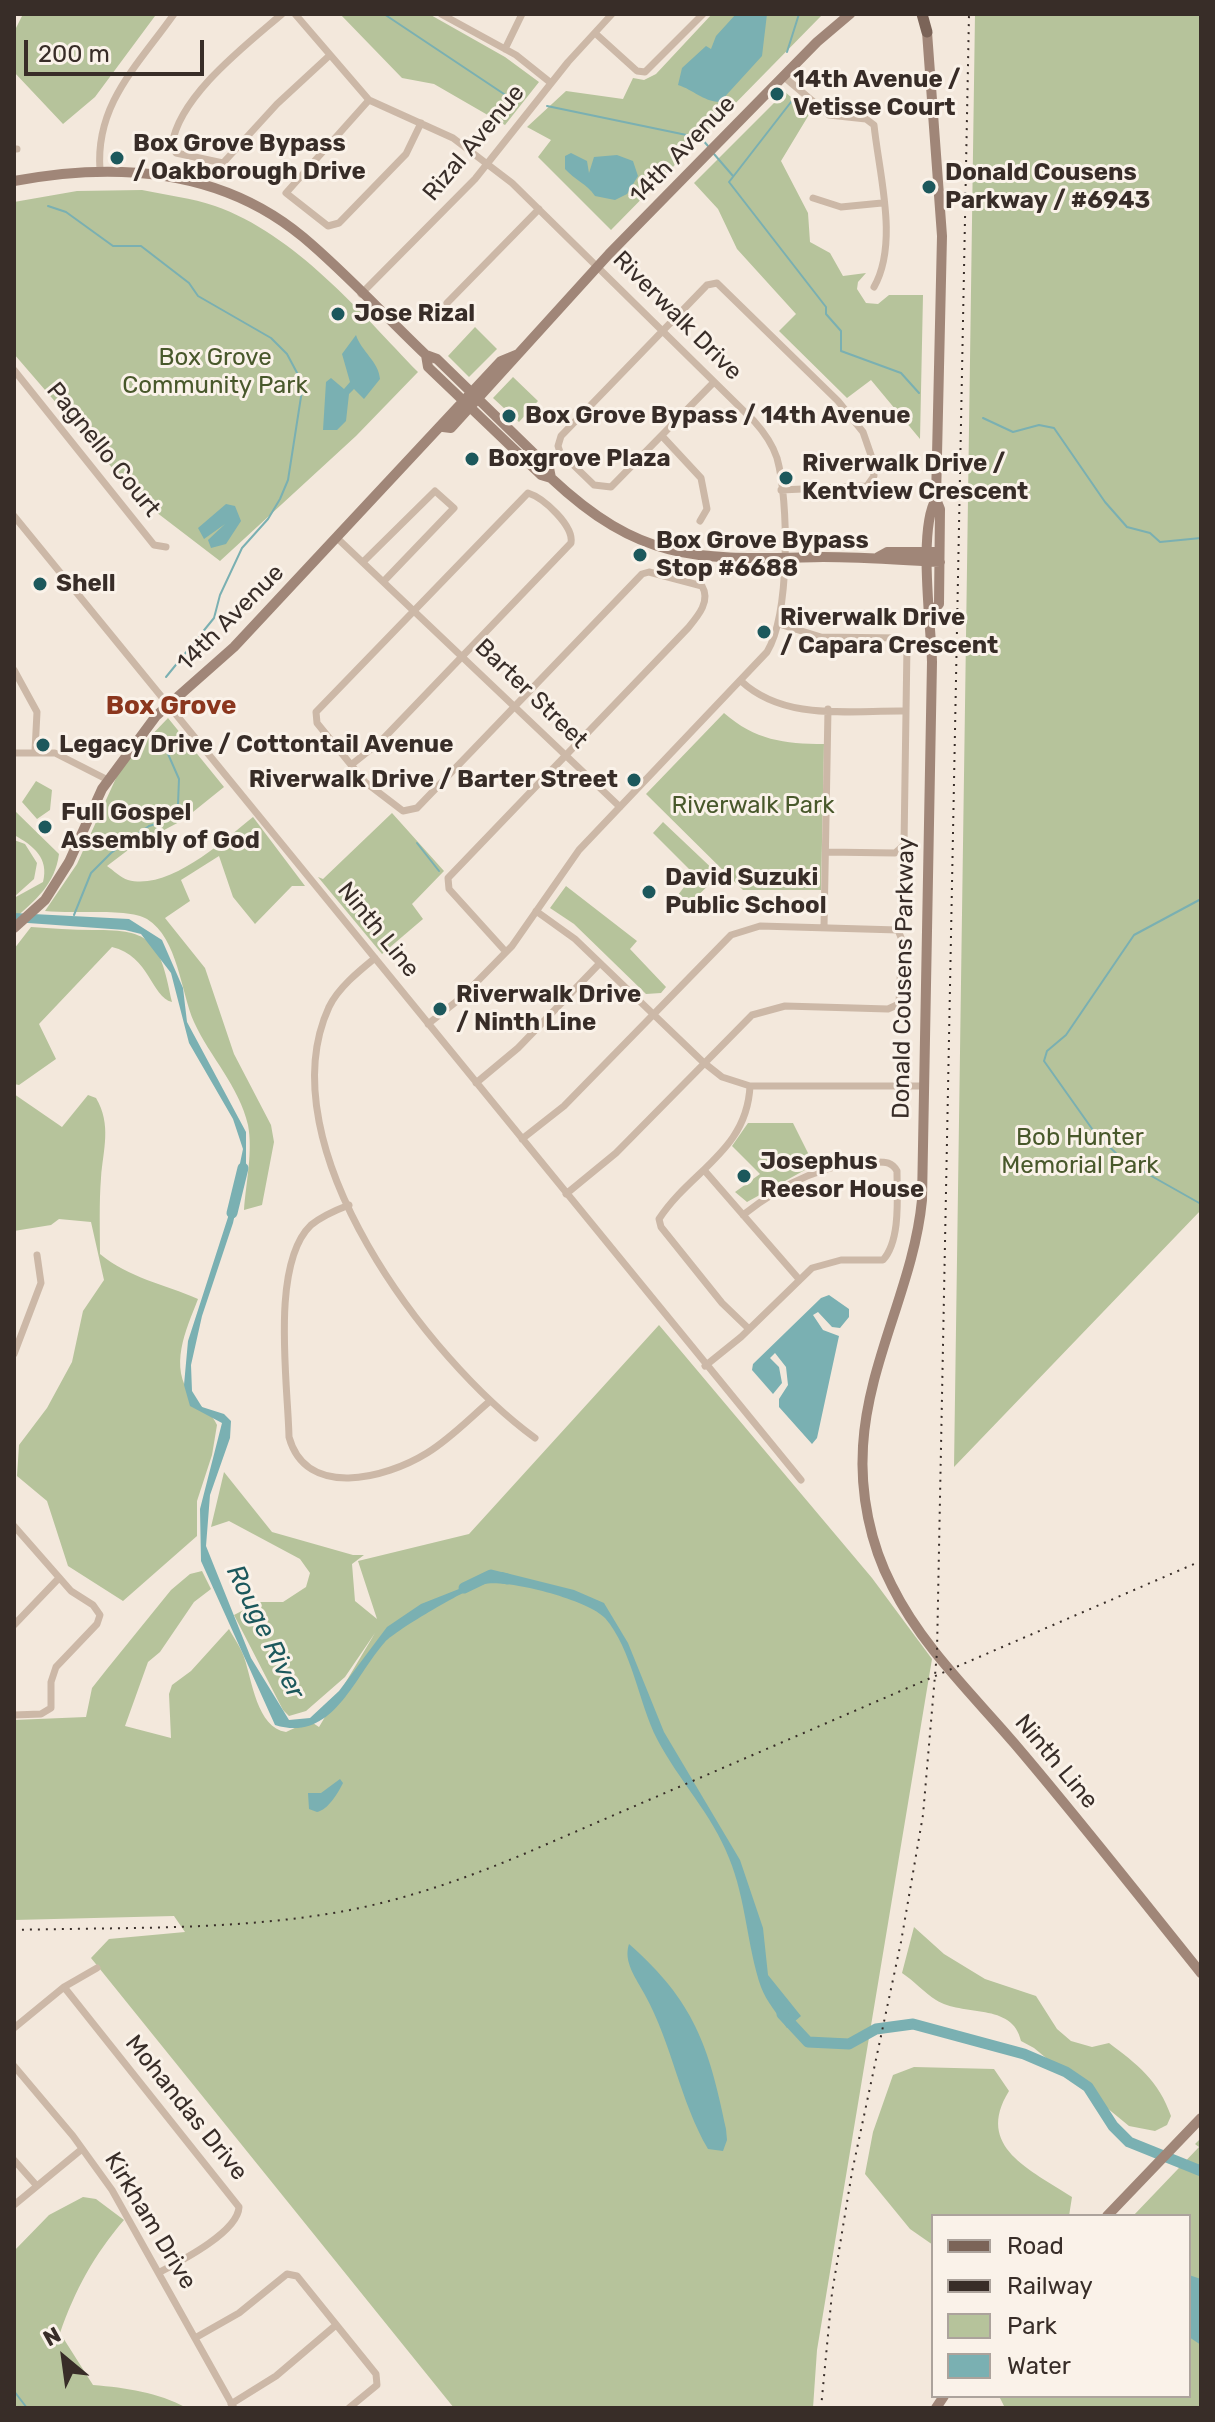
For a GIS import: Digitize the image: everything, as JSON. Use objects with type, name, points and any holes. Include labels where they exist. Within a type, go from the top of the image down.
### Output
[{"type":"main road","name":"14th Avenue","points":[[14,928],[45,900],[69,862],[105,785],[169,705],[234,647],[471,400],[501,361],[518,354],[783,76],[850,14]]},
{"type":"main road","name":"Donald Cousens Parkway","points":[[886,1573],[866,1504],[863,1447],[871,1396],[917,1238],[924,1086],[931,613],[939,604],[934,557],[940,509],[936,499],[942,236],[927,32],[922,14]]},
{"type":"main road","name":"Donald Cousens Parkway","points":[[927,32],[932,14]]},
{"type":"main road","points":[[14,181],[100,170],[174,175],[227,193],[302,236],[426,355],[437,359],[541,475],[551,478],[613,529],[657,548],[711,559],[878,557],[887,552],[934,557]]},
{"type":"main road","name":"Ninth Line","points":[[886,1573],[924,1637],[1078,1818],[1201,1973]]},
{"type":"main road","points":[[1109,2214],[1201,2118]]},
{"type":"street","points":[[100,170],[100,138],[107,110],[174,14]]},
{"type":"street","points":[[282,14],[236,54],[194,100],[177,128],[172,145],[176,153],[223,163],[277,104],[330,55]]},
{"type":"street","name":"Riverwalk Drive","points":[[295,14],[369,100],[461,143],[488,163],[599,267],[766,435],[777,460],[781,490],[783,558],[779,624],[767,652],[579,850],[506,952],[462,997],[428,1024]]},
{"type":"street","points":[[505,49],[522,14]]},
{"type":"street","name":"Rizal Avenue","points":[[361,294],[488,163],[551,83],[612,14]]},
{"type":"street","points":[[595,33],[637,71],[645,72],[703,14]]},
{"type":"street","points":[[445,15],[505,49],[551,83]]},
{"type":"street","points":[[783,76],[829,115],[871,121],[882,203],[884,262],[874,287]]},
{"type":"street","points":[[369,100],[286,193],[328,226],[339,223],[400,161],[421,123]]},
{"type":"street","points":[[813,198],[841,207],[882,203]]},
{"type":"street","points":[[447,303],[539,209]]},
{"type":"street","points":[[714,382],[606,489],[594,485],[558,446],[561,436],[707,285],[717,283],[838,401],[863,432],[872,458],[874,476],[867,486],[781,490]]},
{"type":"street","name":"Pagnello Court","points":[[14,370],[154,545],[166,547]]},
{"type":"street","points":[[662,436],[701,478],[707,509],[700,521]]},
{"type":"street","points":[[363,562],[435,491],[454,508],[384,581]]},
{"type":"street","points":[[351,765],[381,741],[568,547],[573,537],[569,528],[536,496],[528,493],[316,712],[317,723],[351,765],[372,790],[403,811],[411,812],[642,574],[649,572],[702,586],[706,598],[697,618],[448,878],[449,889],[506,952]]},
{"type":"street","name":"Ninth Line","points":[[14,516],[801,1480]]},
{"type":"street","name":"Barter Street","points":[[337,538],[620,807]]},
{"type":"street","points":[[779,624],[821,637],[902,639],[908,650],[902,848],[895,853],[826,852]]},
{"type":"street","points":[[14,670],[37,712],[35,751]]},
{"type":"street","points":[[741,681],[776,705],[906,711]]},
{"type":"street","points":[[824,927],[828,709]]},
{"type":"street","points":[[14,753],[35,751],[63,756],[94,773],[105,785]]},
{"type":"street","points":[[536,911],[566,931],[722,1077],[750,1086],[924,1086]]},
{"type":"street","points":[[522,1139],[564,1106],[731,935],[760,926],[898,930],[902,940],[899,1004],[888,1009],[785,1006],[764,1009],[746,1019],[616,1153],[566,1194]]},
{"type":"street","points":[[375,958],[334,999],[320,1031],[315,1061],[314,1108],[319,1134],[371,1251],[412,1311],[490,1401],[535,1438]]},
{"type":"street","points":[[476,1083],[518,1048],[600,963]]},
{"type":"street","points":[[749,1329],[722,1303],[659,1224],[661,1215],[740,1130],[748,1110],[750,1086]]},
{"type":"street","points":[[705,1366],[749,1329],[798,1278],[828,1262],[878,1261],[887,1256],[897,1202],[897,1171],[894,1165],[851,1162],[832,1166],[770,1196],[743,1215]]},
{"type":"street","points":[[704,1170],[798,1278]]},
{"type":"street","points":[[349,1205],[329,1214],[306,1232],[296,1250],[288,1281],[289,1437],[294,1454],[308,1470],[335,1479],[383,1472],[426,1453],[490,1401]]},
{"type":"street","points":[[14,1354],[41,1283],[37,1255]]},
{"type":"street","points":[[14,1715],[41,1714],[51,1708],[56,1667],[97,1624],[100,1615],[59,1578],[15,1530]]},
{"type":"street","points":[[14,1625],[59,1578]]},
{"type":"street","points":[[14,2028],[64,1987],[97,1968]]},
{"type":"street","name":"Mohandas Drive","points":[[64,1987],[239,2207],[235,2221],[200,2249],[160,2272]]},
{"type":"street","name":"Kirkham Drive","points":[[14,2066],[112,2190],[233,2406]]},
{"type":"street","points":[[14,2205],[82,2149]]},
{"type":"street","points":[[14,2160],[37,2186]]},
{"type":"street","points":[[195,2338],[239,2313],[287,2274],[297,2276],[376,2374],[377,2385],[349,2408]]},
{"type":"street","points":[[233,2406],[276,2376],[336,2325]]},
{"type":"green space","points":[[23,14],[155,16],[95,97],[63,124],[14,72],[14,32]]},
{"type":"green space","points":[[340,14],[429,14],[505,57],[539,82],[505,125],[434,84],[402,78]]},
{"type":"green space","points":[[712,14],[823,14],[611,230],[538,157],[551,140],[527,127],[566,91],[623,99],[633,78],[644,80],[656,74]]},
{"type":"green space","name":"Bob Hunter Memorial Park","points":[[975,14],[1201,14],[1201,1210],[954,1467]]},
{"type":"green space","points":[[785,92],[810,113],[781,161],[808,213],[810,242],[830,253],[843,276],[866,273],[858,282],[857,289],[866,303],[878,304],[889,295],[923,295],[920,439],[871,380],[847,398],[779,331],[796,314],[737,249],[718,209],[694,183]]},
{"type":"green space","name":"Box Grove Community Park","points":[[142,190],[215,206],[272,235],[325,277],[418,372],[356,436],[220,561],[139,499],[14,354],[14,202],[77,191]]},
{"type":"green space","points":[[475,327],[497,349],[469,377],[448,356]]},
{"type":"green space","points":[[513,377],[538,401],[519,422],[493,398]]},
{"type":"green space","name":"Riverwalk Park","points":[[724,713],[747,729],[771,739],[824,744],[821,890],[743,890],[646,794]]},
{"type":"green space","points":[[168,718],[224,787],[183,820],[132,847],[107,866],[128,880],[161,878],[195,862],[253,817],[305,886],[292,886],[255,924],[233,897],[219,856],[181,880],[190,901],[165,918],[205,968],[234,1054],[271,1125],[274,1142],[262,1205],[244,1210],[249,1135],[244,1111],[194,1022],[166,939],[147,919],[139,916],[114,912],[45,911],[77,864],[121,767]]},
{"type":"green space","points":[[36,781],[52,790],[50,810],[37,819],[22,802]]},
{"type":"green space","points":[[14,810],[59,854],[49,883],[14,919],[14,898],[43,882],[44,866],[38,854],[14,835]]},
{"type":"green space","points":[[392,813],[444,871],[412,904],[423,919],[382,954],[318,877],[323,879]]},
{"type":"green space","points":[[663,822],[719,875],[686,907],[678,895],[694,874],[653,833]]},
{"type":"green space","points":[[14,840],[25,844],[37,863],[34,879],[14,897]]},
{"type":"green space","points":[[566,886],[637,941],[630,949],[666,987],[661,993],[646,994],[574,924],[550,908]]},
{"type":"green space","points":[[31,927],[114,930],[142,937],[158,953],[172,1002],[159,993],[134,959],[112,947],[39,1024],[56,1059],[19,1085],[14,1084],[14,949]]},
{"type":"green space","points":[[14,1094],[62,1127],[88,1095],[96,1098],[105,1128],[100,1187],[100,1254],[135,1275],[198,1299],[182,1348],[181,1373],[192,1397],[217,1425],[212,1455],[197,1501],[197,1536],[123,1601],[68,1566],[47,1501],[17,1476],[19,1445],[47,1408],[72,1362],[83,1311],[104,1280],[91,1222],[59,1219],[51,1225],[14,1231]]},
{"type":"green space","points":[[748,1123],[793,1123],[814,1165],[747,1202],[735,1192],[760,1174],[732,1146]]},
{"type":"green space","points":[[659,1325],[872,1578],[932,1659],[817,2350],[813,2408],[454,2408],[91,1958],[109,1939],[185,1932],[174,1916],[14,1920],[14,1720],[86,1717],[92,1688],[107,1669],[171,1590],[190,1574],[202,1571],[211,1589],[194,1602],[160,1652],[148,1662],[125,1726],[171,1738],[169,1694],[172,1685],[191,1671],[229,1629],[243,1654],[257,1702],[268,1722],[286,1732],[310,1721],[319,1727],[375,1633],[345,1677],[306,1711],[289,1716],[283,1710],[234,1615],[259,1602],[283,1602],[306,1587],[310,1573],[300,1559],[229,1521],[211,1527],[224,1472],[272,1532],[353,1555],[364,1555],[352,1564],[355,1601],[377,1619],[358,1561],[469,1534]]},
{"type":"green space","points":[[914,1927],[944,1954],[985,1979],[1036,1996],[1057,2029],[1071,2041],[1092,2047],[1109,2043],[1138,2066],[1160,2093],[1171,2116],[1167,2125],[1155,2131],[1129,2126],[1034,2048],[1021,2041],[1008,2021],[997,2015],[947,2005],[928,1994],[902,1973]]},
{"type":"green space","points":[[914,2067],[994,2069],[1009,2091],[1000,2111],[998,2127],[1003,2142],[1025,2166],[1072,2197],[1069,2214],[931,2214],[931,2244],[910,2229],[865,2174],[873,2132],[893,2075]]},
{"type":"green space","points":[[1201,2138],[1201,2408],[1005,2408],[1000,2398],[1191,2398],[1191,2214],[1135,2214],[1199,2147],[1195,2144]]},
{"type":"green space","points":[[83,2197],[96,2199],[124,2220],[86,2274],[60,2333],[93,2385],[142,2392],[187,2408],[14,2408],[14,2251],[49,2215]]},
{"type":"water","points":[[736,14],[767,14],[762,56],[720,102],[708,100],[678,85],[682,68],[706,46],[711,49],[716,36]]},
{"type":"water","points":[[571,153],[587,161],[589,173],[594,157],[617,155],[633,161],[638,176],[627,194],[615,200],[595,196],[565,169],[565,156]]},
{"type":"water","points":[[356,335],[377,367],[380,379],[364,399],[354,389],[349,394],[346,421],[337,430],[323,430],[326,382],[331,378],[344,389],[350,382],[342,354]]},
{"type":"water","points":[[226,504],[235,506],[241,521],[226,544],[211,548],[208,540],[225,524],[204,539],[198,528]]},
{"type":"water","points":[[14,913],[129,919],[162,940],[183,988],[187,1022],[246,1132],[246,1164],[233,1223],[202,1316],[191,1365],[192,1391],[202,1407],[224,1414],[231,1421],[230,1438],[210,1495],[206,1546],[251,1658],[289,1720],[310,1718],[339,1691],[387,1627],[421,1604],[502,1572],[574,1590],[604,1603],[628,1643],[664,1732],[740,1860],[763,1928],[768,1975],[801,2016],[787,2028],[761,1987],[735,1874],[722,1842],[657,1739],[622,1645],[605,1618],[596,1611],[566,1598],[529,1588],[484,1584],[417,1619],[392,1636],[340,1704],[327,1716],[312,1725],[295,1728],[275,1725],[201,1561],[200,1509],[222,1423],[190,1406],[184,1385],[188,1341],[230,1211],[243,1149],[233,1119],[189,1043],[171,973],[141,934],[125,930],[14,922]]},
{"type":"water","points":[[829,1295],[849,1309],[849,1317],[840,1328],[832,1327],[818,1312],[813,1315],[823,1330],[839,1336],[817,1438],[812,1444],[779,1407],[779,1399],[788,1385],[786,1367],[775,1353],[770,1358],[779,1367],[782,1383],[773,1394],[752,1370],[753,1364],[821,1298]]},
{"type":"water","points":[[340,1779],[343,1783],[329,1805],[317,1812],[309,1809],[308,1793],[321,1793]]},
{"type":"water","points":[[629,1944],[669,1985],[696,2027],[720,2100],[727,2140],[723,2151],[708,2149],[698,2131],[662,2033],[631,1970]]},
{"type":"water","points":[[1191,2276],[1201,2279],[1201,2345],[1191,2338]]},
{"type":"waterway","points":[[384,14],[507,96],[520,100]]},
{"type":"waterway","points":[[787,52],[799,14]]},
{"type":"waterway","points":[[791,102],[729,182],[826,307],[826,314],[841,331],[841,351],[901,373],[919,393]]},
{"type":"waterway","points":[[547,106],[701,138],[708,146]]},
{"type":"waterway","points":[[714,154],[733,176]]},
{"type":"waterway","points":[[48,206],[66,212],[113,246],[141,246],[189,283],[198,296],[271,338],[287,354],[303,384],[288,480],[280,499],[268,519],[242,548],[220,595],[214,618],[166,677]]},
{"type":"waterway","points":[[983,418],[1013,432],[1039,425],[1054,428],[1105,502],[1127,527],[1150,533],[1160,542],[1201,538]]},
{"type":"waterway","points":[[74,915],[91,873],[111,853],[149,826],[165,821],[178,804],[179,779],[161,738]]},
{"type":"waterway","points":[[417,843],[439,871]]},
{"type":"waterway","points":[[1201,899],[1134,935],[1066,1035],[1047,1051],[1044,1061],[1095,1133],[1123,1160],[1201,1204]]},
{"type":"waterway","name":"Rouge River","points":[[232,1213],[243,1168]]},
{"type":"waterway","name":"Rouge River","points":[[464,1588],[491,1575],[507,1579]]},
{"type":"waterway","name":"Rouge River","points":[[782,2014],[808,2042],[849,2044],[876,2029],[913,2024],[1024,2054],[1066,2072],[1088,2087],[1113,2126],[1129,2142],[1201,2171]]},
{"type":"waterway","points":[[14,2391],[27,2408]]},
{"type":"railway","points":[[821,2408],[832,2293],[852,2172],[901,1942],[923,1815],[937,1652],[969,14]]},
{"type":"railway","points":[[14,1930],[267,1922],[350,1910],[416,1893],[524,1854],[1201,1561]]},
{"type":"place","name":"14th Avenue / Vetisse Court","points":[[777,94]]},
{"type":"place","name":"Box Grove Bypass / Oakborough Drive","points":[[117,158]]},
{"type":"place","name":"Donald Cousens Parkway / #6943","points":[[929,187]]},
{"type":"place","name":"Jose Rizal","points":[[338,314]]},
{"type":"place","name":"Box Grove Bypass / 14th Avenue","points":[[509,416]]},
{"type":"place","name":"Boxgrove Plaza","points":[[472,459]]},
{"type":"place","name":"Riverwalk Drive / Kentview Crescent","points":[[786,478]]},
{"type":"place","name":"Box Grove Bypass Stop #6688","points":[[640,555]]},
{"type":"place","name":"Shell","points":[[40,584]]},
{"type":"place","name":"Riverwalk Drive / Capara Crescent","points":[[764,632]]},
{"type":"place","name":"Legacy Drive / Cottontail Avenue","points":[[43,745]]},
{"type":"place","name":"Riverwalk Drive / Barter Street","points":[[634,780]]},
{"type":"place","name":"Full Gospel Assembly of God","points":[[45,827]]},
{"type":"place","name":"David Suzuki Public School","points":[[649,892]]},
{"type":"place","name":"Riverwalk Drive / Ninth Line","points":[[440,1009]]},
{"type":"place","name":"Josephus Reesor House","points":[[744,1176]]},
{"type":"district","name":"Box Grove","points":[[171,706]]}]
